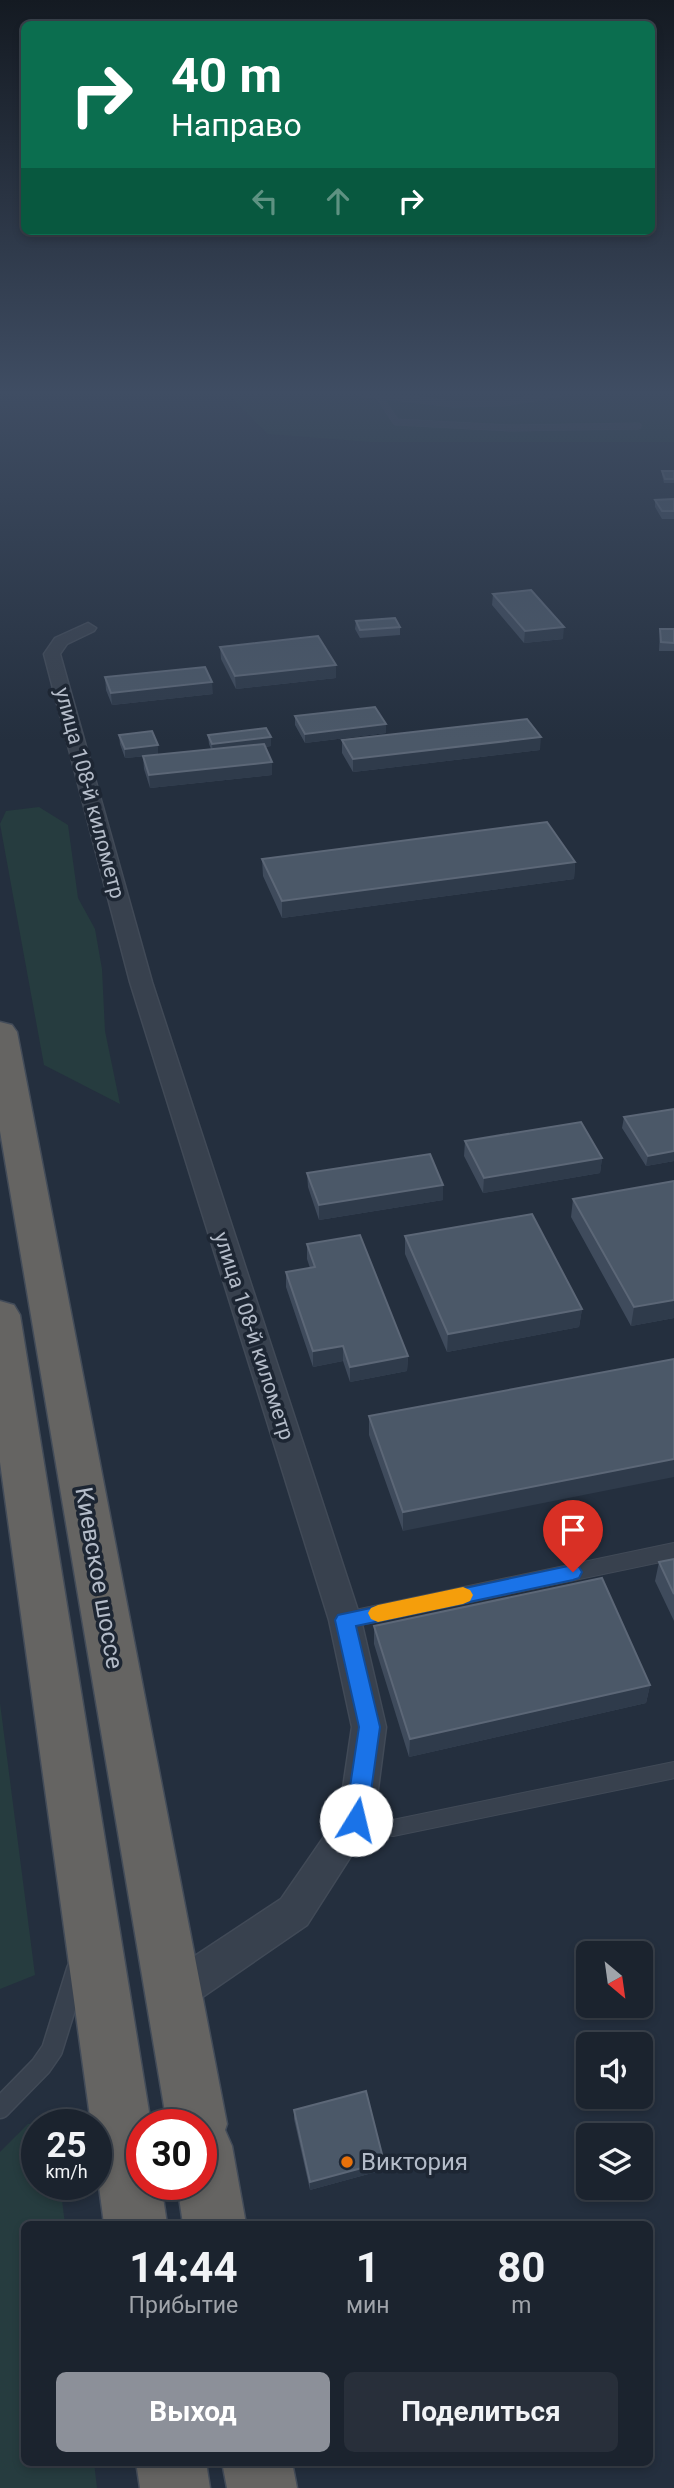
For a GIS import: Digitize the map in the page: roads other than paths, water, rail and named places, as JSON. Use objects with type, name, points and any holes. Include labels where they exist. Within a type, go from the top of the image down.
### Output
[{"type":"highway","name":"Киевское шоссе","points":[[0,1032],[195,2109]]},
{"type":"highway","points":[[0,1315],[136,2221]]},
{"type":"highway","points":[[211,2200],[214,2221]]},
{"type":"highway","points":[[172,2466],[175,2488]]},
{"type":"highway","points":[[258,2466],[262,2488]]},
{"type":"street","name":"улица 108-й километр","points":[[88,628],[61,641],[52,654],[141,982],[345,1620],[369,1727],[356,1820],[294,1912],[174,1993]]},
{"type":"lane","points":[[345,1620],[674,1551]]},
{"type":"lane","points":[[356,1820],[393,1828],[674,1770]]},
{"type":"lane","points":[[0,2108],[41,2066],[51,2050],[80,1959],[89,1911]]},
{"type":"place","name":"Виктория","points":[[347,2162]]}]
